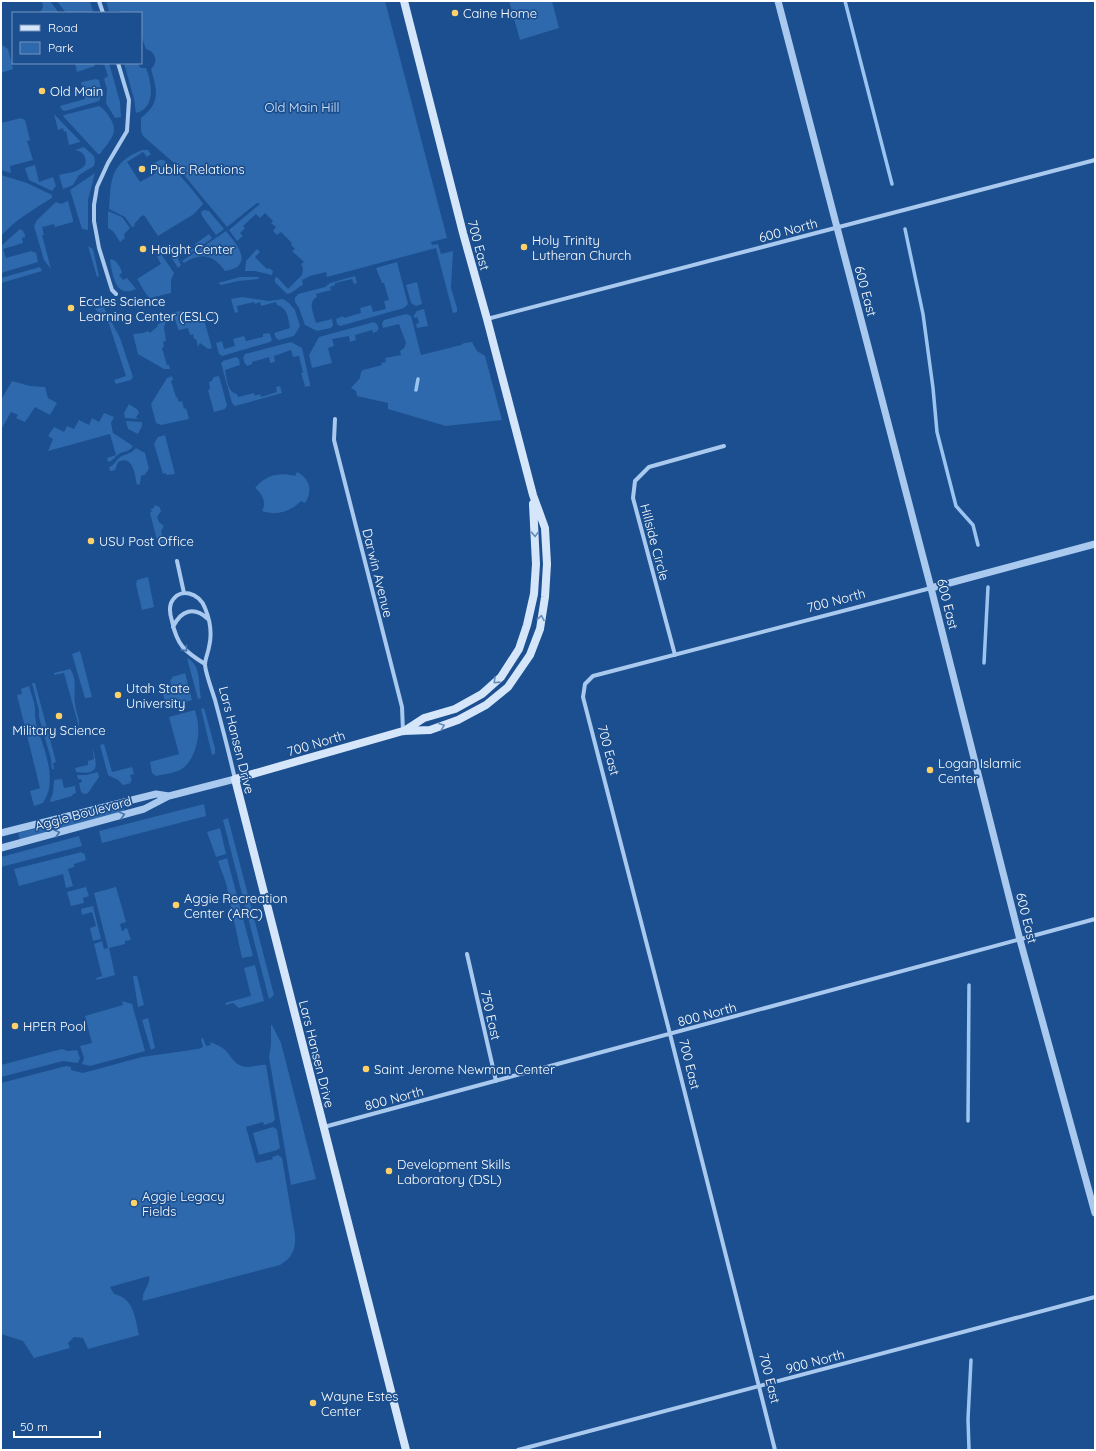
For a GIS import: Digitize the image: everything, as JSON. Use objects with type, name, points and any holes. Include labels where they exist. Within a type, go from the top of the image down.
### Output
[{"type":"main road","name":"700 East","points":[[404,1],[463,233],[533,495],[545,528],[548,564],[545,596],[540,629],[530,655]]},
{"type":"main road","name":"700 East","points":[[519,649],[527,625],[534,594],[536,564],[533,495]]},
{"type":"main road","name":"700 North","points":[[403,731],[424,718],[455,709],[482,694],[501,677],[519,649]]},
{"type":"main road","name":"700 North","points":[[235,779],[403,731],[430,730],[458,720],[486,705],[508,686],[530,655]]},
{"type":"main road","name":"Lars Hansen Drive","points":[[235,779],[406,1450]]},
{"type":"street","points":[[99,1],[103,12]]},
{"type":"street","name":"600 East","points":[[778,1],[931,588],[1020,940],[1095,1213]]},
{"type":"street","points":[[116,294],[112,290],[100,248],[94,221],[94,205],[97,187],[108,163],[127,131],[129,100],[118,64]]},
{"type":"street","name":"600 North","points":[[487,319],[1095,160]]},
{"type":"street","name":"Darwin Avenue","points":[[335,419],[334,440],[402,707],[403,731]]},
{"type":"street","name":"Hillside Circle","points":[[675,655],[633,498],[635,481],[649,467],[724,446]]},
{"type":"street","name":"700 North","points":[[585,684],[593,676],[1095,544]]},
{"type":"street","points":[[177,561],[184,593],[175,597],[170,607],[173,627],[177,639],[188,654],[205,664]]},
{"type":"street","name":"Lars Hansen Drive","points":[[184,593],[197,596],[202,600],[208,619],[211,638],[205,664],[230,755],[235,779]]},
{"type":"street","points":[[173,627],[178,618],[187,612],[199,612],[208,619]]},
{"type":"street","name":"700 East","points":[[585,684],[583,697],[776,1450]]},
{"type":"street","name":"Aggie Boulevard","points":[[1,848],[144,809],[169,796],[235,779]]},
{"type":"street","name":"Aggie Boulevard","points":[[1,833],[156,794],[169,796]]},
{"type":"street","name":"800 North","points":[[323,1127],[1095,920]]},
{"type":"street","name":"750 East","points":[[467,954],[496,1081]]},
{"type":"street","name":"900 North","points":[[518,1450],[1095,1297]]},
{"type":"green space","points":[[42,1],[50,1],[58,12],[40,12],[43,7]]},
{"type":"green space","points":[[57,1],[90,1],[93,12],[65,12]]},
{"type":"green space","name":"Old Main Hill","points":[[106,1],[385,1],[447,238],[431,242],[432,245],[438,244],[441,254],[453,251],[451,288],[457,312],[453,313],[436,248],[327,277],[326,272],[310,276],[302,280],[303,285],[287,294],[275,282],[275,278],[277,277],[288,289],[302,275],[303,268],[301,264],[304,262],[292,251],[295,249],[291,245],[292,243],[281,232],[277,235],[273,231],[276,227],[271,223],[273,221],[265,213],[260,218],[256,214],[243,226],[245,228],[240,233],[243,236],[237,241],[229,230],[260,204],[257,203],[227,227],[174,163],[143,136],[141,131],[141,118],[152,107],[156,96],[155,84],[151,69],[155,63],[155,57],[152,52],[146,49],[142,38],[142,12],[109,11]]},
{"type":"green space","points":[[509,1],[552,1],[559,28],[520,40]]},
{"type":"green space","points":[[1,44],[8,49],[13,69],[1,73]]},
{"type":"green space","points":[[75,64],[94,64],[95,66],[77,72]]},
{"type":"green space","points":[[104,64],[109,64],[120,102],[121,117],[115,118],[106,103],[107,89],[104,79],[108,76]]},
{"type":"green space","points":[[124,64],[138,64],[141,68],[146,68],[150,81],[151,94],[150,101],[147,106],[136,113],[134,99]]},
{"type":"green space","points":[[96,79],[99,80],[101,88],[101,96],[99,101],[65,111],[62,110],[60,106],[85,99],[81,82]]},
{"type":"green space","points":[[99,106],[108,114],[113,123],[114,133],[110,141],[100,154],[98,154],[63,116]]},
{"type":"green space","points":[[54,114],[80,142],[69,145],[66,131],[64,132],[63,128],[58,130]]},
{"type":"green space","points":[[21,118],[25,120],[30,140],[27,141],[33,160],[10,166],[11,173],[1,170],[1,123]]},
{"type":"green space","points":[[84,147],[94,156],[94,166],[79,175],[73,185],[63,189],[59,175],[77,171],[84,166],[86,162],[84,155],[75,150]]},
{"type":"green space","points":[[142,150],[148,150],[151,154],[147,157],[143,152],[127,162],[140,182],[156,173],[151,165],[163,160],[178,173],[203,204],[194,214],[158,236],[144,215],[134,224],[135,226],[132,227],[125,217],[109,209],[110,189],[114,173],[124,160]]},
{"type":"green space","points":[[35,165],[39,182],[53,177],[56,186],[52,191],[29,180],[25,168]]},
{"type":"green space","points":[[95,173],[88,200],[88,230],[82,229],[70,190]]},
{"type":"green space","points":[[1,175],[27,183],[52,195],[52,198],[19,220],[1,236]]},
{"type":"green space","points":[[68,201],[73,222],[55,227],[54,224],[42,227],[44,235],[42,235],[51,269],[44,260],[34,226],[37,220],[56,202],[61,204]]},
{"type":"green space","points":[[204,210],[209,211],[224,229],[216,235],[202,216],[201,212]]},
{"type":"green space","points":[[108,211],[122,217],[130,228],[124,234],[125,238],[120,242],[113,231],[108,228]]},
{"type":"green space","points":[[20,229],[25,235],[25,237],[22,238],[23,243],[3,249],[6,258],[31,251],[36,253],[38,262],[1,273],[1,246]]},
{"type":"green space","points":[[226,231],[236,243],[241,253],[241,263],[237,267],[225,271],[216,261],[206,256],[196,257],[184,263],[182,261]]},
{"type":"green space","points":[[209,234],[212,238],[210,240],[188,255],[186,253],[197,246],[195,244]]},
{"type":"green space","points":[[88,246],[93,249],[99,276],[97,277]]},
{"type":"green space","points":[[171,247],[179,258],[178,259],[181,265],[178,268],[167,250]]},
{"type":"green space","points":[[257,249],[260,252],[255,257],[267,269],[269,268],[273,271],[272,275],[255,271],[245,271],[246,261]]},
{"type":"green space","points":[[161,254],[174,273],[171,280],[171,293],[150,298],[137,279],[161,264],[157,257]]},
{"type":"green space","points":[[111,259],[119,266],[122,273],[119,275],[123,280],[127,278],[136,289],[124,291],[119,288],[114,279],[110,261]]},
{"type":"green space","points":[[397,262],[408,304],[404,308],[340,326],[337,324],[336,319],[343,316],[344,318],[361,313],[360,308],[371,305],[373,312],[386,309],[384,301],[389,300],[384,283],[382,283],[376,268]]},
{"type":"green space","points":[[40,267],[42,271],[1,283],[1,278]]},
{"type":"green space","points":[[355,276],[357,283],[354,284],[352,279],[335,283],[335,285],[330,287],[331,290],[316,294],[317,297],[312,302],[316,323],[332,319],[333,325],[331,328],[317,331],[305,325],[299,308],[295,302],[295,298],[298,294],[325,287],[330,283]]},
{"type":"green space","points":[[240,277],[259,277],[258,279],[238,281],[221,285],[218,283]]},
{"type":"green space","points":[[417,282],[422,304],[416,306],[411,303],[406,285]]},
{"type":"green space","points":[[242,297],[269,301],[283,299],[289,303],[295,310],[300,326],[294,336],[279,340],[276,338],[274,333],[290,328],[285,311],[281,306],[277,305],[276,302],[261,306],[260,302],[255,304],[254,302],[237,306],[238,312],[235,313],[231,299]]},
{"type":"green space","points":[[103,306],[120,338],[133,377],[131,380],[116,384],[114,380],[126,376],[109,324],[95,309]]},
{"type":"green space","points":[[424,309],[428,326],[417,328],[416,324],[419,323],[417,317],[414,318],[414,315],[417,311]]},
{"type":"green space","points":[[183,311],[195,313],[196,318],[203,316],[212,348],[208,349],[200,343],[198,347],[196,339],[194,339],[193,334],[190,335],[188,328],[178,329],[173,312]]},
{"type":"green space","points":[[164,314],[166,321],[164,327],[166,341],[163,342],[164,347],[162,348],[167,365],[169,365],[170,369],[164,369],[138,354],[133,334],[148,331],[150,333],[158,326],[158,324],[161,323],[160,317]]},
{"type":"green space","points":[[406,314],[411,316],[421,355],[472,342],[477,351],[485,356],[502,420],[446,426],[388,409],[388,403],[357,396],[356,391],[351,388],[360,378],[363,370],[382,365],[381,363],[386,362],[385,358],[401,355],[400,351],[404,348],[406,343],[399,324],[383,328],[382,323],[384,320]]},
{"type":"green space","points":[[374,322],[377,324],[379,329],[377,330],[378,331],[373,333],[372,330],[355,335],[356,340],[350,342],[349,336],[332,339],[334,346],[328,348],[332,363],[312,368],[309,355],[319,337]]},
{"type":"green space","points":[[263,334],[270,334],[272,340],[270,342],[222,356],[219,354],[216,343],[222,341],[224,349],[235,346],[233,339],[244,336],[246,341],[263,337]]},
{"type":"green space","points":[[291,342],[302,348],[310,386],[304,387],[301,373],[303,373],[299,356],[293,357],[291,350],[274,356],[275,362],[270,363],[269,357],[252,362],[252,364],[247,366],[245,364],[243,358],[245,354]]},
{"type":"green space","points":[[236,357],[239,359],[240,365],[225,370],[229,388],[237,394],[238,397],[254,393],[255,396],[260,394],[261,397],[277,392],[276,387],[280,386],[282,393],[235,406],[232,403],[221,363]]},
{"type":"green space","points":[[172,376],[173,380],[171,381],[176,397],[179,402],[182,401],[189,419],[161,425],[156,423],[151,404],[167,378]]},
{"type":"green space","points":[[219,376],[227,405],[225,409],[214,412],[208,390],[210,389],[209,381],[211,382],[214,377]]},
{"type":"green space","points":[[12,381],[30,386],[45,387],[48,398],[57,403],[50,415],[35,407],[25,422],[16,418],[18,415],[11,412],[1,430],[1,400]]},
{"type":"green space","points":[[129,404],[138,410],[139,413],[136,417],[138,419],[125,418],[124,413]]},
{"type":"green space","points":[[104,413],[114,417],[111,423],[113,433],[133,446],[130,449],[119,454],[108,462],[107,458],[116,455],[110,434],[48,451],[53,439],[48,436],[54,427],[64,432],[67,426],[74,429],[79,420],[89,425],[92,418],[99,422]]},
{"type":"green space","points":[[126,421],[142,422],[142,426],[138,434],[128,429]]},
{"type":"green space","points":[[165,435],[175,474],[163,474],[154,444],[158,437]]},
{"type":"green space","points":[[136,448],[145,453],[149,469],[146,474],[141,476],[140,484],[137,485],[132,467],[127,461],[123,460],[118,462],[115,470],[110,471],[109,467],[113,465],[121,456]]},
{"type":"green space","points":[[297,472],[305,478],[309,486],[309,494],[305,503],[301,501],[292,508],[278,513],[262,511],[264,505],[263,498],[255,488],[268,477],[284,474],[295,476]]},
{"type":"green space","points":[[157,505],[161,511],[157,517],[159,522],[164,526],[161,531],[163,537],[168,540],[168,546],[157,540],[150,513],[152,511],[150,509]]},
{"type":"green space","points":[[148,577],[154,607],[142,610],[136,584],[137,580]]},
{"type":"green space","points":[[80,651],[92,697],[85,698],[72,654]]},
{"type":"green space","points":[[187,658],[192,661],[197,670],[201,698],[198,699]]},
{"type":"green space","points":[[70,669],[75,682],[75,700],[79,727],[64,673],[54,675],[54,673]]},
{"type":"green space","points":[[185,673],[192,700],[166,707],[163,694],[173,691],[170,680],[172,677]]},
{"type":"green space","points":[[32,683],[35,683],[56,762],[53,763],[54,769],[52,769],[51,759],[39,717],[39,711]]},
{"type":"green space","points":[[29,686],[35,705],[36,723],[50,772],[49,789],[43,803],[34,806],[30,791],[40,788],[17,695],[22,694],[21,689]]},
{"type":"green space","points":[[204,708],[215,748],[215,754],[212,755],[201,709]]},
{"type":"green space","points":[[195,710],[198,723],[198,736],[193,755],[187,764],[180,770],[156,776],[152,773],[150,762],[179,754],[169,717]]},
{"type":"green space","points":[[104,744],[112,772],[132,767],[134,774],[130,775],[132,781],[130,781],[131,783],[123,785],[118,780],[108,775],[100,745]]},
{"type":"green space","points":[[92,747],[96,763],[95,767],[90,772],[76,772],[75,768],[88,765],[88,761],[94,759]]},
{"type":"green space","points":[[98,772],[99,777],[88,793],[84,794],[81,792],[79,783],[82,782],[81,779],[78,779],[77,775],[86,775]]},
{"type":"green space","points":[[62,779],[64,788],[75,786],[76,793],[72,796],[51,802],[50,800],[53,793],[54,780]]},
{"type":"green space","points":[[204,804],[206,816],[102,843],[99,831]]},
{"type":"green space","points":[[123,806],[125,813],[20,840],[18,833]]},
{"type":"green space","points":[[228,818],[274,995],[269,999],[223,820]]},
{"type":"green space","points":[[220,828],[226,854],[216,857],[207,832]]},
{"type":"green space","points":[[79,836],[82,846],[1,867],[1,857]]},
{"type":"green space","points":[[82,852],[82,854],[84,853],[86,860],[74,864],[74,867],[68,869],[73,886],[66,888],[63,874],[19,886],[14,869]]},
{"type":"green space","points":[[227,858],[253,956],[242,958],[226,883],[218,861]]},
{"type":"green space","points":[[86,887],[89,896],[83,898],[84,903],[71,906],[67,892]]},
{"type":"green space","points":[[116,887],[126,922],[120,924],[122,931],[127,928],[131,940],[125,941],[125,944],[109,948],[115,975],[97,980],[96,978],[102,976],[94,944],[102,941],[104,949],[108,948],[94,893]]},
{"type":"green space","points":[[93,906],[101,939],[93,941],[90,928],[96,926],[92,912],[82,915],[81,909]]},
{"type":"green space","points":[[255,965],[264,1001],[239,1008],[233,1003],[226,1005],[225,1003],[251,996],[244,968]]},
{"type":"green space","points":[[133,976],[137,976],[144,1005],[138,1007]]},
{"type":"green space","points":[[122,1001],[132,1004],[145,1051],[90,1066],[82,1064],[84,1058],[80,1046],[92,1043],[85,1016],[123,1005]]},
{"type":"green space","points":[[148,1018],[155,1048],[151,1050],[142,1020]]},
{"type":"green space","points":[[271,1025],[281,1043],[316,1179],[291,1185],[269,1057]]},
{"type":"green space","name":"Aggie Legacy Fields","points":[[203,1038],[206,1046],[211,1045],[210,1042],[221,1047],[239,1065],[248,1067],[266,1065],[275,1119],[273,1122],[264,1125],[263,1122],[246,1127],[256,1163],[273,1159],[272,1157],[278,1155],[282,1158],[295,1235],[295,1245],[292,1253],[288,1259],[280,1265],[143,1301],[143,1294],[149,1282],[149,1276],[110,1287],[114,1294],[121,1296],[130,1304],[135,1316],[139,1335],[88,1349],[83,1338],[74,1337],[68,1343],[70,1348],[34,1358],[23,1341],[1,1334],[1,1083],[66,1066],[71,1067],[71,1070],[83,1073],[142,1057],[198,1049],[203,1047],[201,1039]]},
{"type":"green space","points":[[62,1049],[68,1051],[77,1050],[80,1058],[78,1063],[63,1061],[1,1077],[1,1065]]},
{"type":"green space","points":[[273,1127],[277,1130],[280,1148],[259,1155],[253,1133]]},
{"type":"waterway","points":[[845,1],[892,184]]},
{"type":"waterway","points":[[905,229],[923,314],[933,388],[937,432],[956,506],[973,525],[978,545]]},
{"type":"waterway","points":[[416,390],[418,379]]},
{"type":"waterway","points":[[984,663],[988,587]]},
{"type":"waterway","points":[[968,1121],[969,985]]},
{"type":"waterway","points":[[969,1450],[968,1419],[971,1360]]},
{"type":"place","name":"Caine Home","points":[[455,13]]},
{"type":"place","name":"Old Main","points":[[42,91]]},
{"type":"place","name":"Public Relations","points":[[142,169]]},
{"type":"place","name":"Holy Trinity Lutheran Church","points":[[524,247]]},
{"type":"place","name":"Haight Center","points":[[143,249]]},
{"type":"place","name":"Eccles Science Learning Center (ESLC)","points":[[71,308]]},
{"type":"place","name":"USU Post Office","points":[[91,541]]},
{"type":"place","name":"Utah State University","points":[[118,695]]},
{"type":"place","name":"Military Science","points":[[59,716]]},
{"type":"place","name":"Logan Islamic Center","points":[[930,770]]},
{"type":"place","name":"Aggie Recreation Center (ARC)","points":[[176,905]]},
{"type":"place","name":"HPER Pool","points":[[15,1026]]},
{"type":"place","name":"Saint Jerome Newman Center","points":[[366,1069]]},
{"type":"place","name":"Development Skills Laboratory (DSL)","points":[[389,1171]]},
{"type":"place","name":"Aggie Legacy Fields","points":[[134,1203]]},
{"type":"place","name":"Wayne Estes Center","points":[[313,1403]]}]
